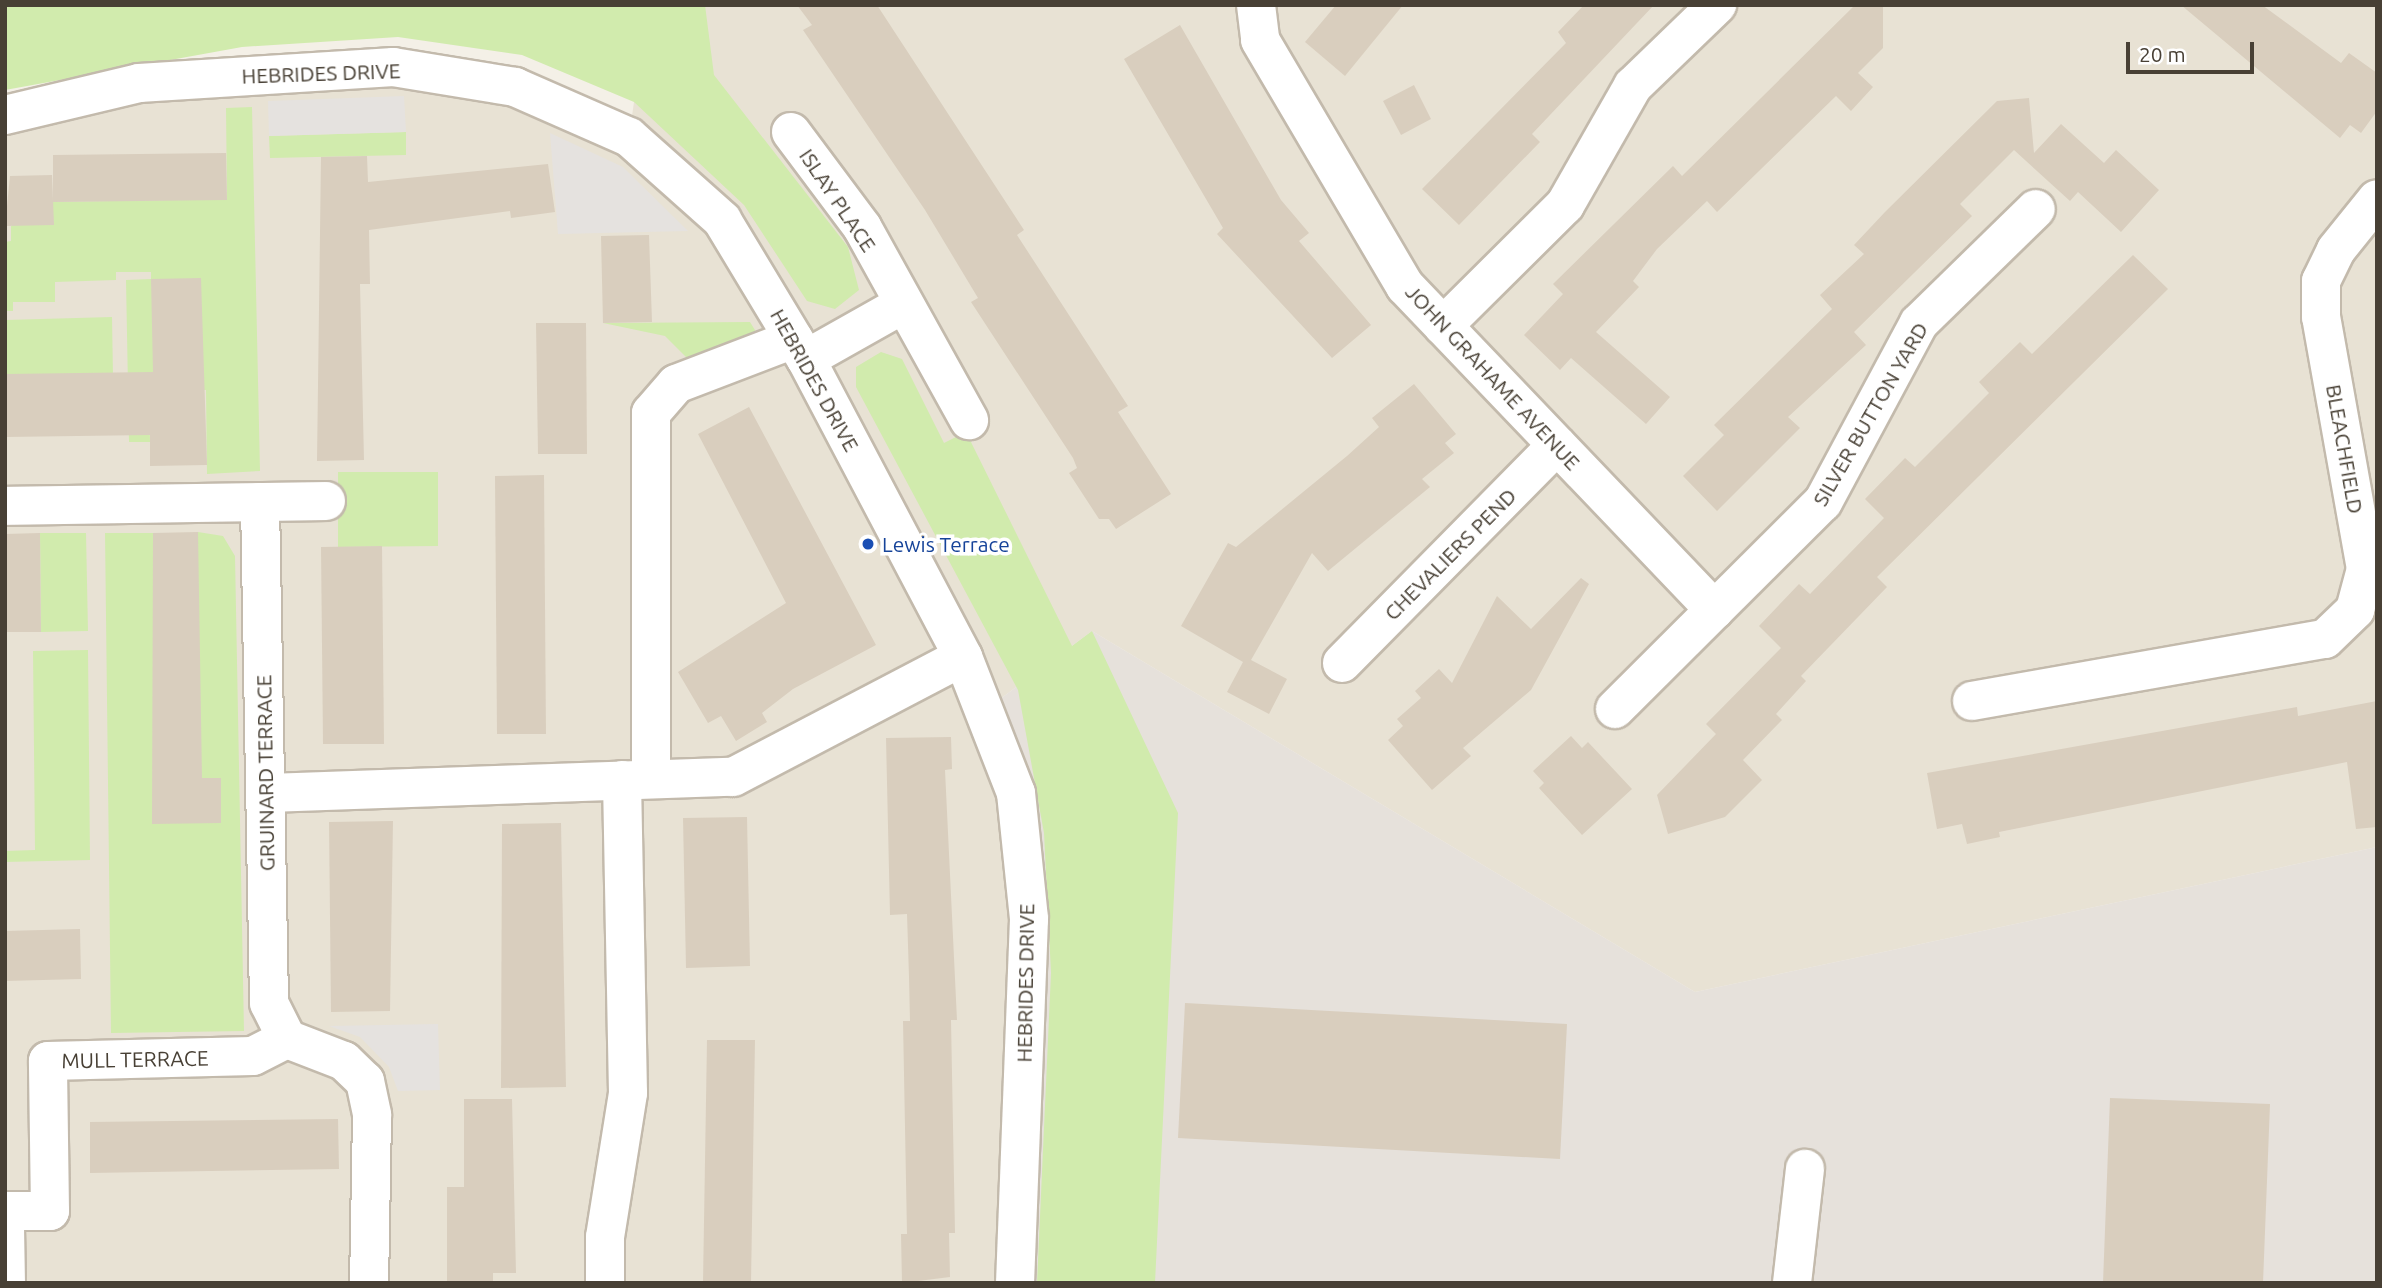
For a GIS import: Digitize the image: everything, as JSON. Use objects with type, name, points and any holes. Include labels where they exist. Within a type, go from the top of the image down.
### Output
[{"type":"street","name":"JOHN GRAHAME AVENUE","points":[[1256,5],[1260,40],[1405,286],[1715,610]]},
{"type":"street","points":[[1443,326],[1565,205],[1633,86],[1717,5]]},
{"type":"street","name":"HEBRIDES DRIVE","points":[[5,116],[138,83],[259,73],[393,67],[515,87],[629,137],[722,220],[800,349],[963,656],[1016,793],[1029,919],[1015,1283]]},
{"type":"street","name":"ISLAY PLACE","points":[[791,132],[862,227],[902,306],[969,420]]},
{"type":"street","name":"BLEACHFIELD","points":[[1972,701],[2325,639],[2354,610],[2366,569],[2321,317],[2321,281],[2336,250],[2377,199]]},
{"type":"street","name":"SILVER BUTTON YARD","points":[[1615,709],[1823,502],[1919,323],[2036,209]]},
{"type":"street","points":[[605,1283],[605,1237],[628,1093],[636,780],[651,413],[676,384],[800,349],[902,306]]},
{"type":"street","name":"CHEVALIERS PEND","points":[[1342,663],[1558,445]]},
{"type":"street","points":[[5,506],[326,501]]},
{"type":"street","name":"GRUINARD TERRACE","points":[[260,502],[268,1003],[287,1039]]},
{"type":"street","points":[[266,793],[733,777],[963,656]]},
{"type":"street","points":[[287,1039],[344,1061],[365,1082],[372,1115],[369,1283]]},
{"type":"street","name":"MULL TERRACE","points":[[5,1211],[50,1211],[48,1061],[253,1056],[287,1039]]},
{"type":"street","points":[[1792,1283],[1805,1169]]},
{"type":"street","points":[[5,1227],[6,1283]]},
{"type":"shaded area","points":[[674,5],[2377,5],[2377,847],[1695,992],[1092,631],[988,708],[1016,793],[1015,1283],[5,1283],[5,115],[393,67],[629,137],[634,102]]},
{"type":"shaded area","points":[[404,96],[406,132],[269,136],[268,101]]},
{"type":"shaded area","points":[[550,133],[623,167],[688,231],[558,234]]},
{"type":"shaded area","points":[[1092,631],[1695,992],[2377,847],[2377,1283],[1015,1283],[1029,919],[988,708]]},
{"type":"shaded area","points":[[438,1024],[440,1090],[398,1091],[389,1067],[360,1037],[329,1026]]},
{"type":"green space","points":[[5,5],[705,5],[714,75],[848,247],[859,290],[835,309],[807,301],[744,205],[634,102],[522,55],[398,37],[242,47],[5,90]]},
{"type":"green space","points":[[252,107],[260,471],[207,474],[206,390],[149,391],[150,442],[129,442],[126,280],[151,279],[151,272],[116,272],[116,280],[55,282],[55,302],[13,302],[13,311],[5,311],[5,242],[11,241],[11,226],[53,202],[227,199],[226,108]]},
{"type":"green space","points":[[406,132],[406,155],[270,158],[269,136]]},
{"type":"green space","points":[[112,317],[114,435],[5,374],[5,320]]},
{"type":"green space","points":[[750,322],[758,335],[687,358],[665,336],[603,323]]},
{"type":"green space","points":[[881,352],[902,359],[944,443],[966,432],[1072,646],[1092,631],[1178,813],[1155,1283],[1037,1283],[1051,973],[1044,833],[1018,690],[856,387],[856,367]]},
{"type":"green space","points":[[338,472],[438,472],[438,546],[338,547]]},
{"type":"green space","points":[[198,532],[223,536],[235,556],[244,1031],[111,1033],[105,533],[153,533],[156,772]]},
{"type":"green space","points":[[40,533],[86,533],[88,631],[41,632]]},
{"type":"green space","points":[[88,650],[90,860],[5,862],[5,851],[35,850],[33,651]]},
{"type":"building","points":[[797,5],[877,5],[1024,230],[1017,235],[1128,406],[1118,412],[1171,494],[1116,529],[1109,519],[1099,519],[1069,473],[1077,468],[1073,458],[971,302],[978,298],[925,210],[803,30],[812,25]]},
{"type":"building","points":[[1336,5],[1403,5],[1345,76],[1305,42]]},
{"type":"building","points":[[1584,5],[1654,5],[1532,134],[1540,142],[1459,225],[1422,189],[1566,43],[1558,32]]},
{"type":"building","points":[[1855,5],[1883,5],[1883,48],[1858,73],[1873,87],[1851,111],[1836,96],[1717,212],[1707,201],[1657,249],[1633,281],[1639,287],[1596,332],[1670,397],[1646,424],[1571,358],[1560,370],[1524,335],[1563,294],[1553,284],[1673,166],[1682,176]]},
{"type":"building","points":[[2181,5],[2262,5],[2341,63],[2349,53],[2377,73],[2377,111],[2361,133],[2350,125],[2340,138]]},
{"type":"building","points":[[1180,25],[1281,200],[1309,233],[1299,241],[1371,325],[1332,358],[1217,234],[1223,228],[1124,59]]},
{"type":"building","points":[[1414,85],[1431,119],[1401,135],[1383,101]]},
{"type":"building","points":[[2029,98],[2034,153],[2061,124],[2104,163],[2116,150],[2159,190],[2121,232],[2078,192],[2070,201],[2014,150],[1960,204],[1972,216],[1854,332],[1866,345],[1788,417],[1800,428],[1717,511],[1683,476],[1724,435],[1714,425],[1832,309],[1820,295],[1864,254],[1854,245],[1885,212],[1997,101]]},
{"type":"building","points":[[226,153],[227,200],[53,202],[53,155]]},
{"type":"building","points":[[367,156],[368,182],[548,164],[555,212],[511,218],[510,211],[369,230],[370,284],[360,284],[364,460],[317,461],[321,157]]},
{"type":"building","points":[[52,175],[54,225],[5,226],[10,176]]},
{"type":"building","points":[[649,235],[652,322],[603,323],[601,236]]},
{"type":"building","points":[[2133,255],[2168,289],[1877,577],[1887,587],[1801,676],[1806,681],[1776,714],[1782,720],[1743,760],[1762,780],[1725,817],[1668,834],[1657,795],[1716,734],[1706,724],[1781,648],[1759,626],[1799,584],[1810,594],[1884,518],[1865,499],[1905,458],[1915,467],[1989,393],[1979,382],[2020,342],[2032,354]]},
{"type":"building","points":[[201,278],[207,465],[150,466],[150,435],[5,437],[5,374],[153,372],[151,279]]},
{"type":"building","points":[[536,323],[586,323],[587,454],[538,454]]},
{"type":"building","points":[[1414,384],[1456,434],[1445,443],[1454,453],[1422,479],[1430,487],[1328,571],[1312,553],[1251,660],[1287,679],[1269,714],[1227,692],[1243,662],[1181,626],[1228,543],[1236,547],[1347,456],[1379,427],[1372,418]]},
{"type":"building","points":[[749,407],[876,645],[793,689],[762,713],[767,722],[736,741],[721,716],[708,723],[678,672],[786,603],[698,434]]},
{"type":"building","points":[[544,475],[546,734],[497,734],[495,476]]},
{"type":"building","points":[[198,532],[202,778],[221,778],[221,823],[152,824],[153,533]]},
{"type":"building","points":[[40,533],[41,632],[5,632],[5,534]]},
{"type":"building","points":[[382,546],[384,744],[323,744],[321,547]]},
{"type":"building","points":[[1581,578],[1589,584],[1531,690],[1463,748],[1471,756],[1432,790],[1388,740],[1403,726],[1397,719],[1421,698],[1415,691],[1439,669],[1452,683],[1497,596],[1531,629]]},
{"type":"building","points":[[2377,701],[2377,827],[2356,829],[2347,762],[1999,832],[2000,837],[1967,844],[1962,824],[1937,829],[1927,773],[2297,707],[2298,716]]},
{"type":"building","points":[[1571,736],[1582,748],[1588,742],[1632,789],[1582,835],[1539,788],[1544,783],[1533,771]]},
{"type":"building","points":[[951,737],[952,769],[945,770],[957,1020],[951,1020],[955,1233],[949,1233],[950,1277],[902,1283],[901,1234],[907,1234],[903,1021],[910,1021],[909,977],[907,914],[890,915],[886,738]]},
{"type":"building","points":[[747,817],[750,966],[686,968],[683,818]]},
{"type":"building","points":[[393,821],[390,1011],[331,1012],[329,822]]},
{"type":"building","points":[[561,823],[566,1087],[501,1088],[502,824]]},
{"type":"building","points":[[80,929],[81,979],[5,981],[5,931]]},
{"type":"building","points":[[1185,1003],[1567,1024],[1560,1159],[1178,1138]]},
{"type":"building","points":[[707,1040],[755,1040],[751,1283],[703,1283]]},
{"type":"building","points":[[2110,1098],[2270,1104],[2263,1283],[2103,1283]]},
{"type":"building","points":[[464,1099],[512,1099],[516,1273],[493,1273],[493,1283],[447,1283],[447,1187],[464,1187]]},
{"type":"building","points":[[338,1119],[339,1169],[90,1173],[90,1122]]},
{"type":"place","name":"Lewis Terrace","points":[[868,544]]}]
